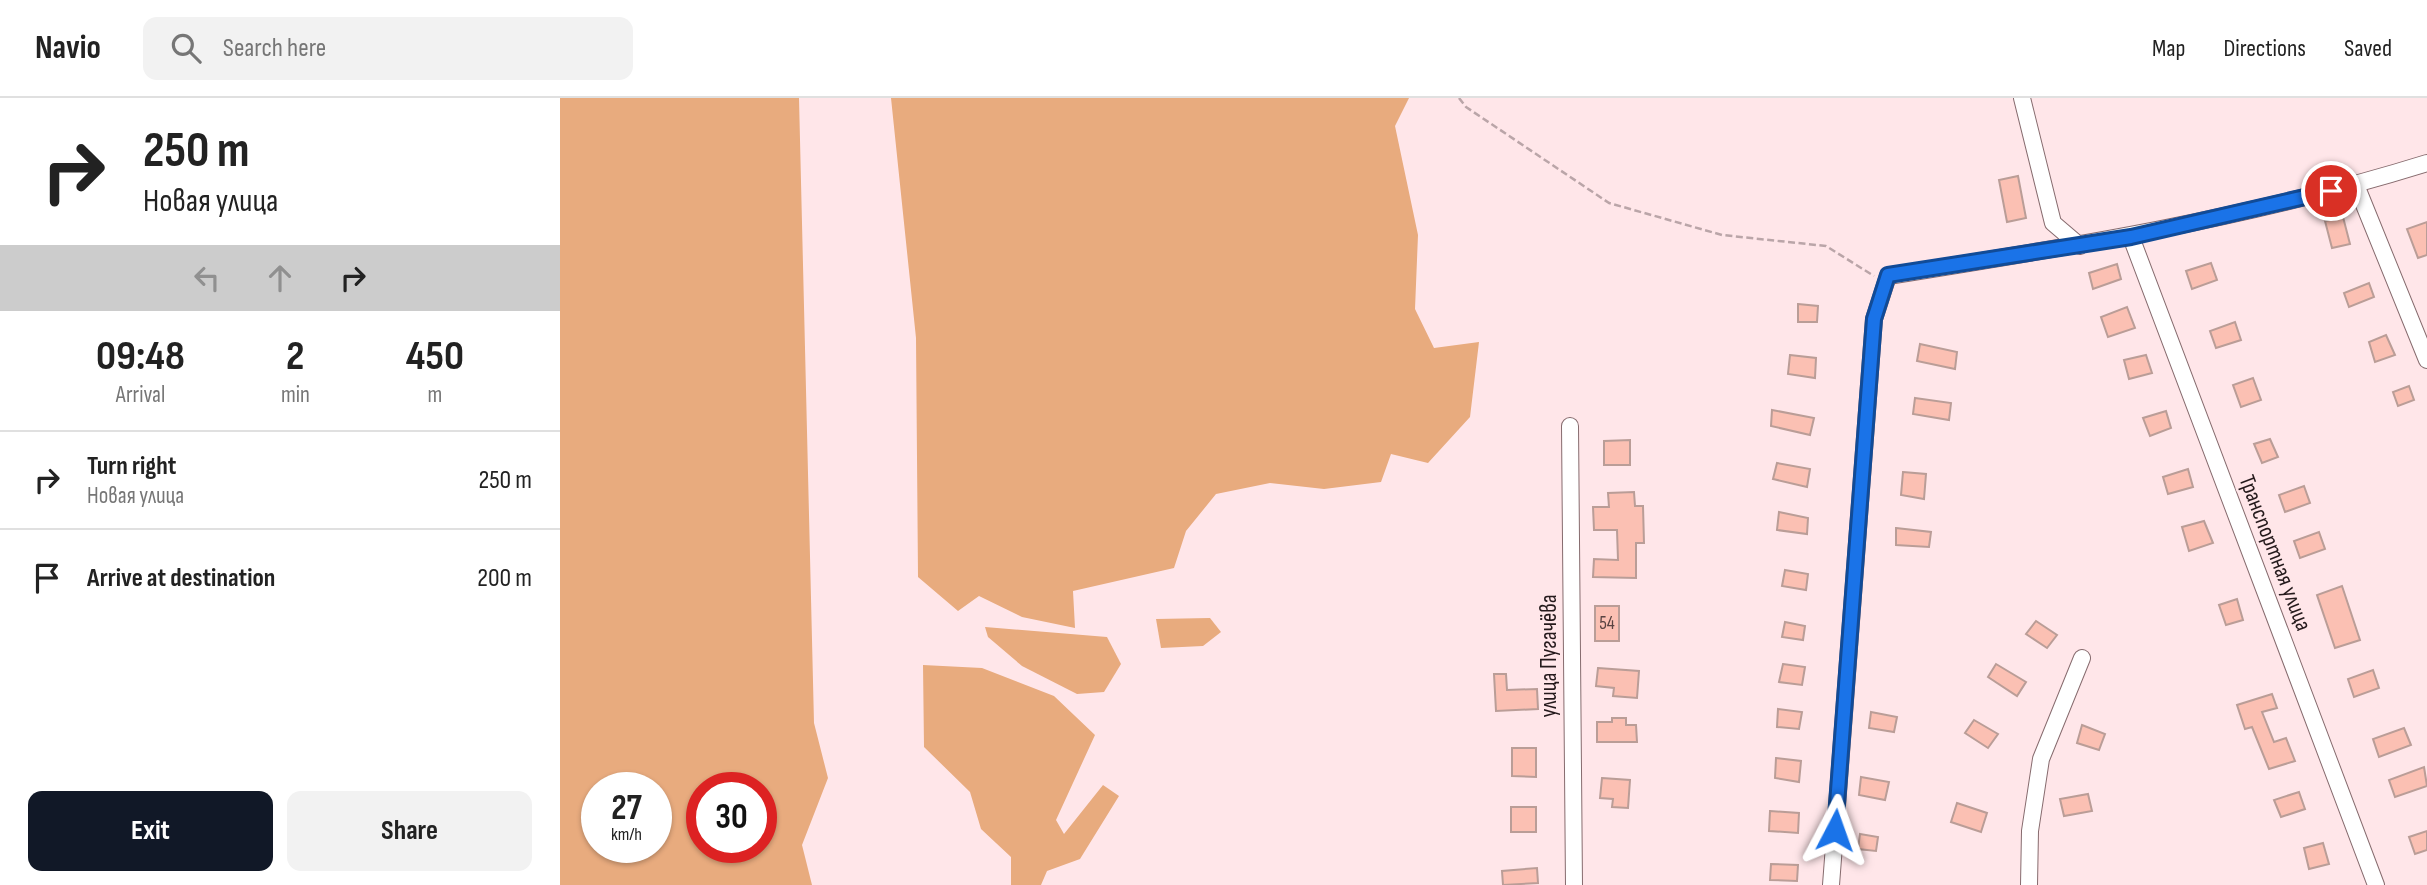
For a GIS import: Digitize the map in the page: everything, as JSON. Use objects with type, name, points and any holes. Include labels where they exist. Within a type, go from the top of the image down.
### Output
[{"type":"street","points":[[2022,98],[2053,223],[2080,246]]},
{"type":"street","points":[[1831,885],[1874,319],[1887,279],[2131,237],[2356,185],[2427,163]]},
{"type":"street","points":[[2356,185],[2427,359]]},
{"type":"street","name":"Транспортная улица","points":[[2131,237],[2376,885]]},
{"type":"street","name":"улица Пугачёва","points":[[1570,426],[1574,885]]},
{"type":"street","points":[[2029,885],[2031,831],[2040,759],[2082,658]]},
{"type":"path","points":[[1459,98],[1466,107],[1609,203],[1722,235],[1826,246],[1887,279]]},
{"type":"shaded area","points":[[560,98],[799,98],[814,723],[828,778],[802,845],[812,885],[560,885]]},
{"type":"shaded area","points":[[891,98],[1409,98],[1395,126],[1418,235],[1415,309],[1434,348],[1479,342],[1470,417],[1428,463],[1391,454],[1381,482],[1324,489],[1270,483],[1216,494],[1186,531],[1174,568],[1073,591],[1075,628],[1022,617],[979,596],[958,611],[918,577],[916,338]]},
{"type":"shaded area","points":[[1210,618],[1221,632],[1203,646],[1161,648],[1156,619]]},
{"type":"shaded area","points":[[985,627],[1107,637],[1121,664],[1104,692],[1077,694],[1022,666],[988,637]]},
{"type":"shaded area","points":[[923,665],[982,668],[1054,696],[1095,735],[1056,820],[1064,834],[1103,785],[1119,796],[1080,859],[1047,871],[1041,885],[1011,885],[1011,857],[981,829],[970,792],[924,747]]},
{"type":"building","points":[[2018,176],[2026,218],[2007,222],[1999,180]]},
{"type":"building","points":[[2343,217],[2350,244],[2332,248],[2325,221]]},
{"type":"building","points":[[2427,222],[2427,255],[2418,258],[2407,229]]},
{"type":"building","points":[[2211,263],[2217,280],[2192,289],[2186,271]]},
{"type":"building","points":[[2117,264],[2121,279],[2093,289],[2089,273]]},
{"type":"building","points":[[2369,283],[2374,297],[2349,307],[2344,293]]},
{"type":"building","points":[[1798,304],[1818,306],[1817,322],[1798,322]]},
{"type":"building","points":[[2127,307],[2135,328],[2108,337],[2101,317]]},
{"type":"building","points":[[2235,322],[2241,340],[2216,348],[2210,331]]},
{"type":"building","points":[[2386,335],[2395,355],[2375,362],[2369,342]]},
{"type":"building","points":[[1920,344],[1957,352],[1955,369],[1917,361]]},
{"type":"building","points":[[1790,355],[1816,358],[1815,378],[1788,374]]},
{"type":"building","points":[[2146,355],[2152,373],[2129,379],[2124,360]]},
{"type":"building","points":[[2253,378],[2261,400],[2241,407],[2233,385]]},
{"type":"building","points":[[2409,386],[2414,400],[2398,406],[2393,392]]},
{"type":"building","points":[[1915,398],[1951,403],[1949,420],[1913,414]]},
{"type":"building","points":[[1772,410],[1814,418],[1810,435],[1771,426]]},
{"type":"building","points":[[2166,411],[2171,428],[2150,436],[2143,418]]},
{"type":"building","points":[[2270,439],[2278,457],[2262,463],[2254,444]]},
{"type":"building","points":[[1630,440],[1630,465],[1604,465],[1604,441]]},
{"type":"building","points":[[1777,463],[1810,469],[1807,487],[1773,479]]},
{"type":"building","points":[[2188,469],[2193,487],[2168,494],[2163,477]]},
{"type":"building","points":[[1903,472],[1926,474],[1924,499],[1901,495]]},
{"type":"building","points":[[2304,486],[2310,503],[2285,512],[2279,495]]},
{"type":"building","points":[[1634,492],[1635,506],[1643,506],[1644,543],[1636,543],[1636,578],[1593,577],[1594,559],[1618,560],[1617,530],[1594,530],[1593,507],[1609,507],[1608,493]]},
{"type":"building","points":[[1779,512],[1808,518],[1807,534],[1777,530]]},
{"type":"building","points":[[2204,521],[2213,543],[2189,551],[2182,527]]},
{"type":"building","points":[[1896,528],[1931,532],[1929,547],[1896,545]]},
{"type":"building","points":[[2319,532],[2325,549],[2300,558],[2294,541]]},
{"type":"building","points":[[1785,570],[1808,574],[1806,590],[1782,586]]},
{"type":"building","points":[[2342,586],[2360,640],[2335,648],[2317,595]]},
{"type":"building","points":[[2237,599],[2243,620],[2226,625],[2219,605]]},
{"type":"building","points":[[1595,606],[1619,606],[1619,641],[1595,641]]},
{"type":"building","points":[[2036,621],[2057,635],[2047,648],[2026,634]]},
{"type":"building","points":[[1785,622],[1805,626],[1803,640],[1782,637]]},
{"type":"building","points":[[1783,664],[1805,667],[1802,685],[1779,682]]},
{"type":"building","points":[[1996,664],[2026,682],[2017,696],[1988,677]]},
{"type":"building","points":[[1598,668],[1639,671],[1637,698],[1613,696],[1614,688],[1596,686]]},
{"type":"building","points":[[2373,670],[2379,688],[2354,697],[2348,679]]},
{"type":"building","points":[[1494,674],[1506,674],[1507,690],[1537,689],[1538,709],[1496,711]]},
{"type":"building","points":[[2272,694],[2277,708],[2262,712],[2274,742],[2286,738],[2295,761],[2269,769],[2252,727],[2245,729],[2237,705]]},
{"type":"building","points":[[1778,709],[1802,712],[1799,729],[1777,727]]},
{"type":"building","points":[[1871,712],[1897,717],[1894,732],[1869,728]]},
{"type":"building","points":[[1612,718],[1626,718],[1626,725],[1636,725],[1637,742],[1597,742],[1597,722],[1612,722]]},
{"type":"building","points":[[1974,720],[1998,734],[1988,748],[1965,733]]},
{"type":"building","points":[[2082,725],[2105,734],[2099,750],[2077,743]]},
{"type":"building","points":[[2404,728],[2411,745],[2379,757],[2373,739]]},
{"type":"building","points":[[1512,748],[1536,748],[1536,777],[1512,776]]},
{"type":"building","points":[[1776,758],[1801,761],[1799,782],[1775,778]]},
{"type":"building","points":[[2424,767],[2427,786],[2395,797],[2389,780]]},
{"type":"building","points":[[1861,777],[1889,782],[1885,800],[1859,795]]},
{"type":"building","points":[[1602,778],[1630,780],[1628,808],[1612,807],[1613,799],[1600,798]]},
{"type":"building","points":[[2299,792],[2305,809],[2281,817],[2274,800]]},
{"type":"building","points":[[2088,794],[2092,811],[2064,816],[2060,799]]},
{"type":"building","points":[[1957,803],[1987,813],[1981,832],[1951,822]]},
{"type":"building","points":[[1511,807],[1536,807],[1536,832],[1511,832]]},
{"type":"building","points":[[1770,811],[1799,813],[1798,833],[1769,831]]},
{"type":"building","points":[[2427,831],[2427,850],[2415,854],[2409,837]]},
{"type":"building","points":[[1860,834],[1878,837],[1876,851],[1858,849]]},
{"type":"building","points":[[2323,843],[2329,864],[2309,869],[2304,848]]},
{"type":"building","points":[[1771,864],[1798,865],[1797,881],[1770,880]]},
{"type":"building","points":[[1537,868],[1538,883],[1503,885],[1502,871]]},
{"type":"route","points":[[1835,830],[1874,319],[1888,275],[2131,237],[2331,191]]}]
